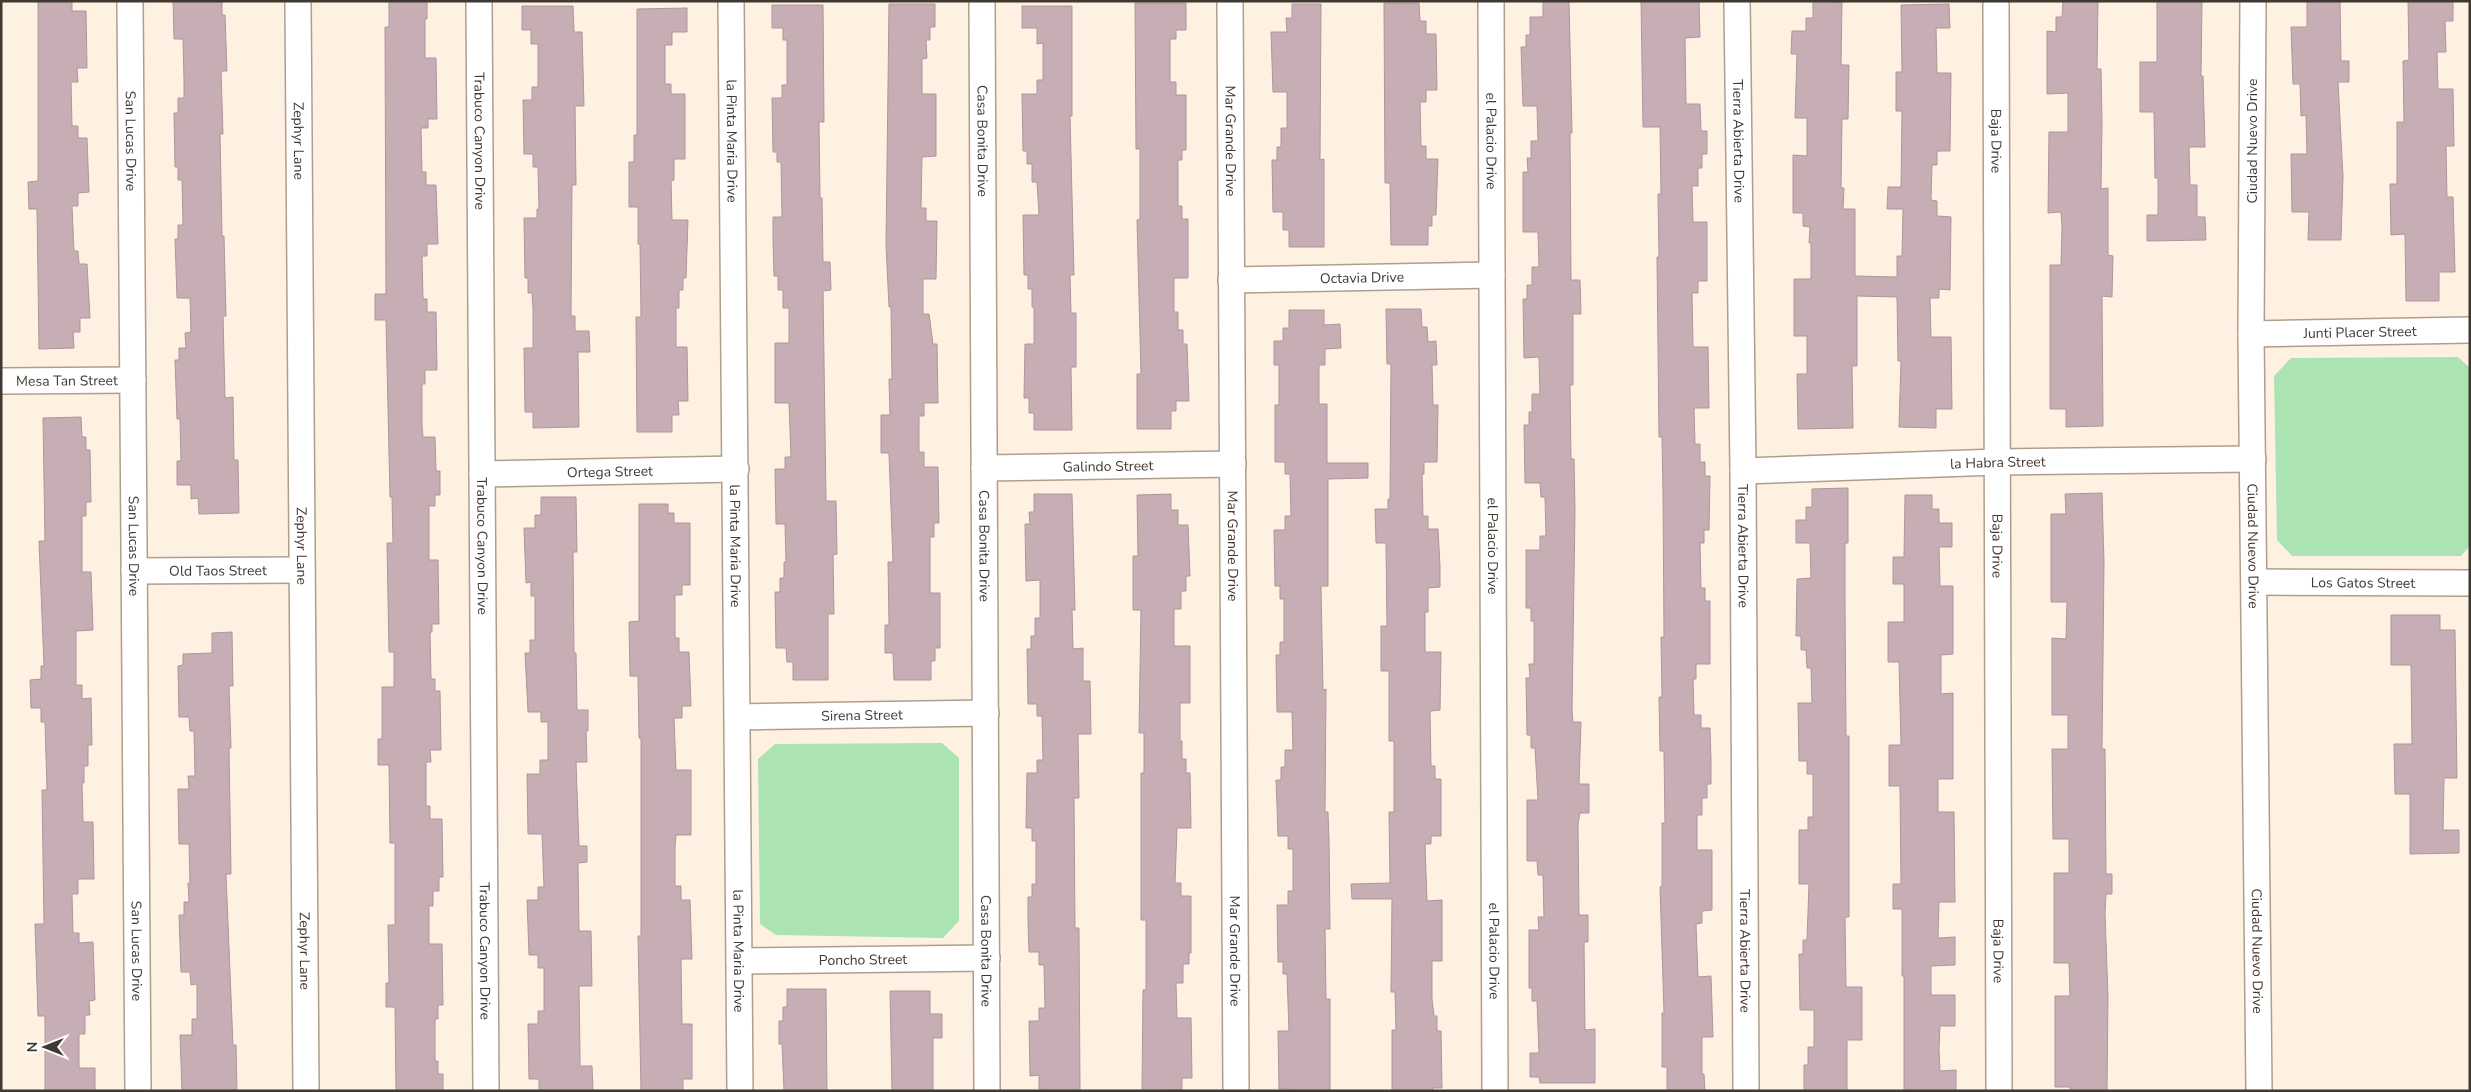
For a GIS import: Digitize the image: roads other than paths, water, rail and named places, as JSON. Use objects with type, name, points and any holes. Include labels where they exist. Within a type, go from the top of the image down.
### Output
[{"type":"street","name":"San Lucas Drive","points":[[130,1],[138,1091]]},
{"type":"street","name":"Zephyr Lane","points":[[298,1],[306,1091]]},
{"type":"street","name":"Trabuco Canyon Drive","points":[[479,1],[486,1091]]},
{"type":"street","name":"la Pinta Maria Drive","points":[[732,1],[740,1091]]},
{"type":"street","name":"Casa Bonita Drive","points":[[982,1],[987,1091]]},
{"type":"street","name":"Mar Grande Drive","points":[[1230,1],[1236,1091]]},
{"type":"street","name":"el Palacio Drive","points":[[1491,1],[1495,1091]]},
{"type":"street","name":"Tierra Abierta Drive","points":[[1737,1],[1743,472],[1746,1091]]},
{"type":"street","name":"Baja Drive","points":[[1996,1],[1999,1091]]},
{"type":"street","name":"Ciudad Nuevo Drive","points":[[2253,1],[2251,334],[2259,1091]]},
{"type":"street","name":"Octavia Drive","points":[[1232,280],[1492,275]]},
{"type":"street","name":"Junti Placer Street","points":[[2251,334],[2470,330]]},
{"type":"street","name":"Mesa Tan Street","points":[[1,382],[132,380]]},
{"type":"street","name":"la Habra Street","points":[[1743,472],[1997,462],[2253,459]]},
{"type":"street","name":"Galindo Street","points":[[984,468],[1232,464]]},
{"type":"street","name":"Ortega Street","points":[[482,474],[736,468]]},
{"type":"street","name":"Old Taos Street","points":[[134,571],[302,570]]},
{"type":"street","name":"Los Gatos Street","points":[[2255,582],[2470,583]]},
{"type":"street","name":"Sirena Street","points":[[738,717],[986,713]]},
{"type":"street","name":"Poncho Street","points":[[739,961],[987,958]]}]
